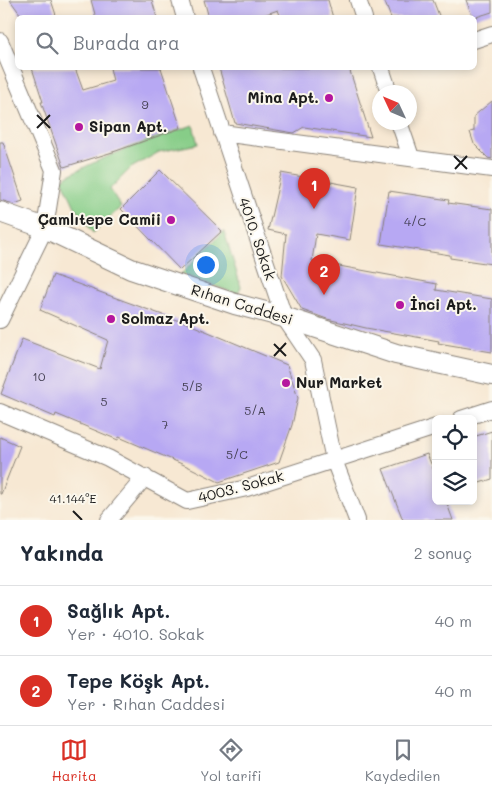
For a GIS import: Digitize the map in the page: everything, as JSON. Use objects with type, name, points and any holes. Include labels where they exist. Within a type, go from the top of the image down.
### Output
[{"type":"street","points":[[180,0],[184,15]]},
{"type":"street","points":[[358,0],[363,15]]},
{"type":"street","points":[[477,39],[492,34]]},
{"type":"street","points":[[0,41],[54,170],[45,228],[0,320]]},
{"type":"street","name":"4010. Sokak","points":[[202,70],[284,317],[314,360],[334,460],[357,520]]},
{"type":"street","points":[[386,70],[388,85]]},
{"type":"street","points":[[402,130],[410,157]]},
{"type":"street","points":[[222,133],[492,169]]},
{"type":"street","name":"Rıhan Caddesi","points":[[0,212],[45,228],[131,269],[236,304],[284,317],[396,354],[492,375]]},
{"type":"street","points":[[472,415],[492,408]]},
{"type":"street","name":"4003. Sokak","points":[[0,412],[108,458],[187,501],[247,488],[432,428]]},
{"type":"street","points":[[109,520],[145,477]]},
{"type":"green space","points":[[193,125],[198,144],[159,152],[131,168],[110,189],[121,207],[93,233],[75,207],[62,179],[110,156]]},
{"type":"green space","points":[[224,231],[241,287],[237,294],[181,274]]},
{"type":"building","points":[[10,0],[51,0],[56,15],[21,15]]},
{"type":"building","points":[[91,0],[152,0],[156,15],[95,15]]},
{"type":"building","points":[[204,0],[328,0],[332,15],[280,15],[278,10],[264,15],[208,15]]},
{"type":"building","points":[[384,0],[433,0],[439,15],[390,15]]},
{"type":"building","points":[[466,0],[492,0],[492,12],[477,17],[477,15],[472,15]]},
{"type":"building","points":[[33,70],[76,70],[83,90],[113,81],[110,70],[162,70],[181,128],[64,167],[41,102],[43,102]]},
{"type":"building","points":[[220,70],[350,70],[371,137],[304,127],[294,133],[235,123]]},
{"type":"building","points":[[492,101],[492,159],[488,158],[474,144],[470,132],[474,131],[474,116]]},
{"type":"building","points":[[0,142],[3,142],[23,201],[14,204],[0,200]]},
{"type":"building","name":"Çamlıtepe Camii","points":[[160,170],[222,231],[180,270],[121,209]]},
{"type":"building","points":[[281,173],[358,187],[350,240],[316,234],[312,261],[437,284],[436,290],[492,299],[492,352],[366,328],[327,319],[302,310],[282,276],[286,234],[268,230]]},
{"type":"building","points":[[389,191],[449,200],[448,203],[492,209],[492,264],[450,258],[450,255],[381,244]]},
{"type":"building","points":[[53,275],[182,321],[287,365],[298,398],[292,425],[279,462],[219,482],[119,437],[118,440],[56,414],[55,417],[1,394],[22,339],[100,369],[108,340],[40,310]]},
{"type":"building","points":[[492,431],[492,479],[477,484],[477,460],[477,436]]},
{"type":"building","points":[[0,437],[20,446],[1,494],[0,494]]},
{"type":"building","points":[[427,454],[432,466],[432,505],[447,505],[453,520],[403,520],[383,469]]},
{"type":"place","name":"Mina Apt.","points":[[329,98]]},
{"type":"place","name":"Sipan Apt.","points":[[79,127]]},
{"type":"place","name":"Sağlık Apt.","points":[[314,209]]},
{"type":"place","name":"Çamlıtepe Camii","points":[[171,220]]},
{"type":"place","name":"Tepe Köşk Apt.","points":[[324,295]]},
{"type":"place","name":"İnci Apt.","points":[[400,305]]},
{"type":"place","name":"Solmaz Apt.","points":[[111,319]]},
{"type":"place","name":"Nur Market","points":[[286,383]]}]
